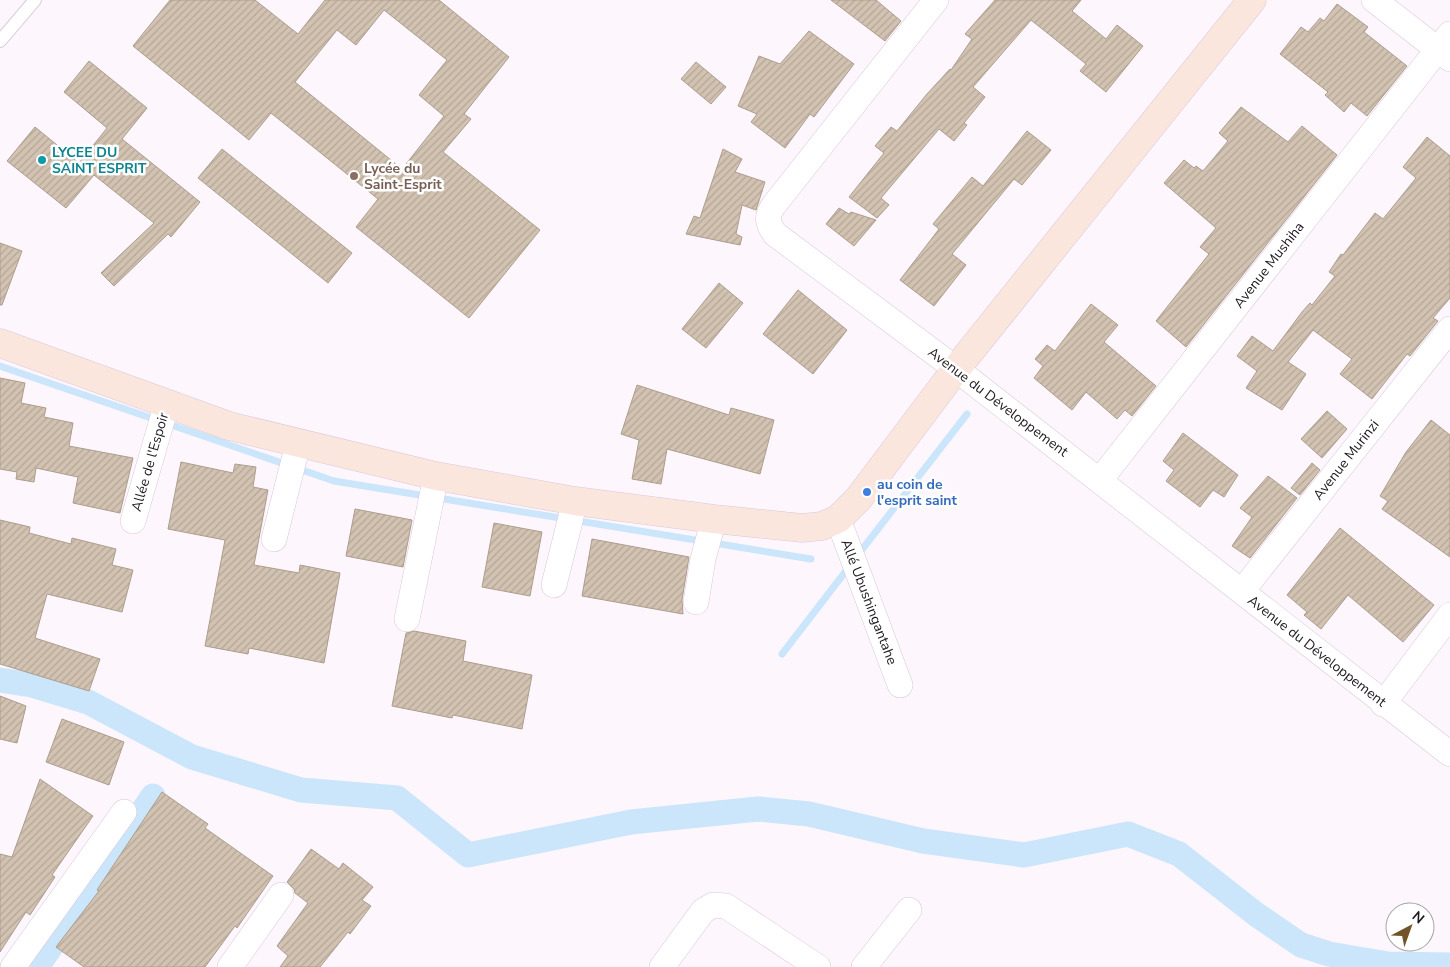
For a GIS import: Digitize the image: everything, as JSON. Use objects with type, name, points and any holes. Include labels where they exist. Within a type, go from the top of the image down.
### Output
[{"type":"street","name":"Avenue du Développement","points":[[936,0],[774,204],[768,213],[768,224],[774,234],[956,369],[1242,591],[1383,704],[1450,754]]},
{"type":"street","points":[[0,343],[229,426],[436,476],[575,501],[802,528],[822,526],[838,519],[859,498],[956,369],[1252,0]]},
{"type":"street","points":[[1374,0],[1446,48]]},
{"type":"street","name":"Avenue Mushiha","points":[[1100,480],[1446,48]]},
{"type":"street","name":"Avenue Murinzi","points":[[1242,591],[1450,330]]},
{"type":"street","name":"Allée de l'Espoir","points":[[133,521],[167,403]]},
{"type":"street","points":[[274,539],[298,444]]},
{"type":"street","points":[[407,619],[436,476]]},
{"type":"street","points":[[554,585],[575,501]]},
{"type":"street","points":[[696,602],[703,559],[714,519]]},
{"type":"street","name":"Allé Ubushingantahe","points":[[838,519],[900,685]]},
{"type":"street","points":[[1383,704],[1450,614]]},
{"type":"street","points":[[14,967],[124,812]]},
{"type":"street","points":[[230,967],[281,896]]},
{"type":"street","points":[[662,967],[703,911],[713,905],[726,906],[818,967]]},
{"type":"street","points":[[864,967],[909,910]]},
{"type":"lane","points":[[0,41],[35,0]]},
{"type":"building","name":"LYCEE DU SAINT ESPRIT","points":[[170,0],[255,0],[298,34],[325,0],[439,0],[509,57],[464,114],[471,119],[443,152],[540,230],[469,318],[356,227],[378,199],[271,113],[249,140],[133,46]],"holes":[[[384,10],[447,60],[419,95],[444,116],[402,169],[295,82],[337,30],[356,45]]]},
{"type":"building","points":[[831,0],[876,0],[901,21],[885,41]]},
{"type":"building","points":[[995,0],[1081,0],[1072,11],[1106,39],[1117,25],[1143,46],[1106,92],[1080,71],[1086,64],[1031,20],[973,87],[985,97],[964,123],[967,125],[954,141],[939,129],[881,198],[889,205],[877,218],[849,197],[884,153],[875,146],[891,127],[897,131],[927,94],[951,70],[972,39],[965,34]]},
{"type":"building","points":[[1337,4],[1368,27],[1364,32],[1407,66],[1367,116],[1351,103],[1344,112],[1325,95],[1328,92],[1280,54],[1301,27],[1308,32],[1320,18],[1324,21]]},
{"type":"building","points":[[809,31],[854,64],[814,117],[810,114],[785,148],[751,122],[757,114],[738,106],[759,56],[780,64]]},
{"type":"building","points":[[89,61],[147,108],[122,139],[200,202],[171,237],[168,234],[114,286],[101,273],[154,223],[94,175],[66,208],[7,161],[35,127],[79,163],[107,128],[64,92]]},
{"type":"building","points":[[696,62],[726,87],[711,104],[681,79]]},
{"type":"building","points":[[1241,107],[1288,142],[1302,126],[1337,155],[1186,347],[1156,321],[1209,254],[1200,247],[1216,228],[1164,183],[1184,160],[1194,168],[1196,166],[1203,171],[1228,141],[1219,133]]},
{"type":"building","points":[[1027,131],[1051,150],[1022,185],[1014,179],[952,254],[966,265],[934,306],[900,280],[939,229],[933,224],[972,177],[983,186]]},
{"type":"building","points":[[1427,137],[1450,156],[1450,298],[1433,318],[1438,321],[1410,356],[1407,354],[1372,399],[1340,374],[1352,359],[1313,330],[1288,362],[1306,374],[1282,410],[1246,388],[1257,371],[1237,356],[1252,336],[1273,351],[1302,312],[1310,303],[1312,305],[1335,276],[1329,272],[1341,254],[1343,255],[1375,213],[1383,219],[1416,178],[1403,167]]},
{"type":"building","points":[[222,149],[352,253],[328,283],[198,178]]},
{"type":"building","points":[[723,149],[742,159],[735,172],[765,182],[756,210],[742,205],[736,234],[742,237],[740,245],[686,234],[694,216],[700,218]]},
{"type":"building","points":[[839,208],[849,214],[851,212],[876,220],[854,246],[826,224]]},
{"type":"building","points":[[0,243],[22,251],[2,305],[0,305]]},
{"type":"building","points":[[719,283],[743,303],[706,348],[682,329]]},
{"type":"building","points":[[798,290],[847,330],[813,374],[763,334]]},
{"type":"building","points":[[1091,304],[1118,325],[1104,342],[1156,386],[1132,416],[1125,410],[1117,419],[1086,392],[1072,410],[1034,378],[1043,366],[1035,359],[1047,345],[1055,351]]},
{"type":"building","points":[[0,378],[25,383],[21,403],[46,408],[44,417],[73,423],[69,446],[133,458],[120,513],[73,503],[78,477],[36,468],[34,482],[16,479],[17,472],[0,469]]},
{"type":"building","points":[[637,385],[729,415],[731,408],[774,420],[760,474],[667,449],[661,484],[632,479],[639,440],[621,434]]},
{"type":"building","points":[[1327,411],[1347,429],[1322,458],[1301,439]]},
{"type":"building","points":[[1431,420],[1450,435],[1450,557],[1382,509],[1388,501],[1380,496],[1406,452]]},
{"type":"building","points":[[1183,433],[1238,475],[1224,497],[1213,490],[1200,507],[1166,481],[1174,470],[1163,461]]},
{"type":"building","points":[[181,462],[233,473],[235,464],[256,467],[253,487],[268,490],[254,565],[299,573],[300,565],[340,573],[324,663],[249,648],[248,654],[205,646],[225,540],[168,529]]},
{"type":"building","points":[[1312,463],[1320,470],[1300,495],[1291,488]]},
{"type":"building","points":[[1268,476],[1297,498],[1250,558],[1232,546],[1252,517],[1240,508]]},
{"type":"building","points":[[355,509],[412,520],[403,567],[346,556]]},
{"type":"building","points":[[0,520],[30,527],[29,533],[71,544],[72,538],[116,549],[112,565],[133,570],[122,612],[47,594],[35,638],[100,659],[89,691],[0,664]]},
{"type":"building","points":[[494,523],[542,532],[530,596],[482,587]]},
{"type":"building","points":[[1340,528],[1434,605],[1403,642],[1348,595],[1321,629],[1304,615],[1307,612],[1287,595]]},
{"type":"building","points":[[592,539],[689,557],[682,600],[683,614],[582,596]]},
{"type":"building","points":[[414,631],[466,641],[463,661],[532,675],[522,729],[453,715],[452,718],[392,706],[406,633]]},
{"type":"building","points":[[0,696],[26,706],[17,743],[0,739]]},
{"type":"building","points":[[62,719],[124,742],[109,785],[46,762]]},
{"type":"building","points":[[40,779],[93,816],[52,875],[55,877],[30,915],[26,912],[0,952],[0,854],[12,857]]},
{"type":"building","points":[[162,792],[208,824],[205,828],[273,876],[237,928],[235,926],[205,967],[84,967],[56,947],[99,891],[97,890]]},
{"type":"building","points":[[311,849],[339,869],[343,863],[373,887],[362,900],[371,906],[350,934],[348,932],[320,967],[280,967],[288,956],[277,946],[308,903],[295,893],[294,889],[287,882]]},
{"type":"waterway","points":[[0,366],[334,481],[811,559]]},
{"type":"waterway","points":[[857,556],[967,414]]},
{"type":"waterway","points":[[782,654],[849,567]]},
{"type":"waterway","points":[[0,680],[32,685],[88,702],[192,757],[301,790],[397,798],[468,855],[631,822],[758,809],[809,814],[923,841],[1024,855],[1128,834],[1179,854],[1257,915],[1301,945],[1329,954],[1388,964],[1450,965]]},
{"type":"waterway","points":[[37,967],[153,796]]},
{"type":"place","name":"LYCEE DU SAINT ESPRIT","points":[[42,160]]},
{"type":"place","name":"Lycée du Saint-Esprit","points":[[354,176]]},
{"type":"place","name":"au coin de l'esprit saint","points":[[867,492]]}]
